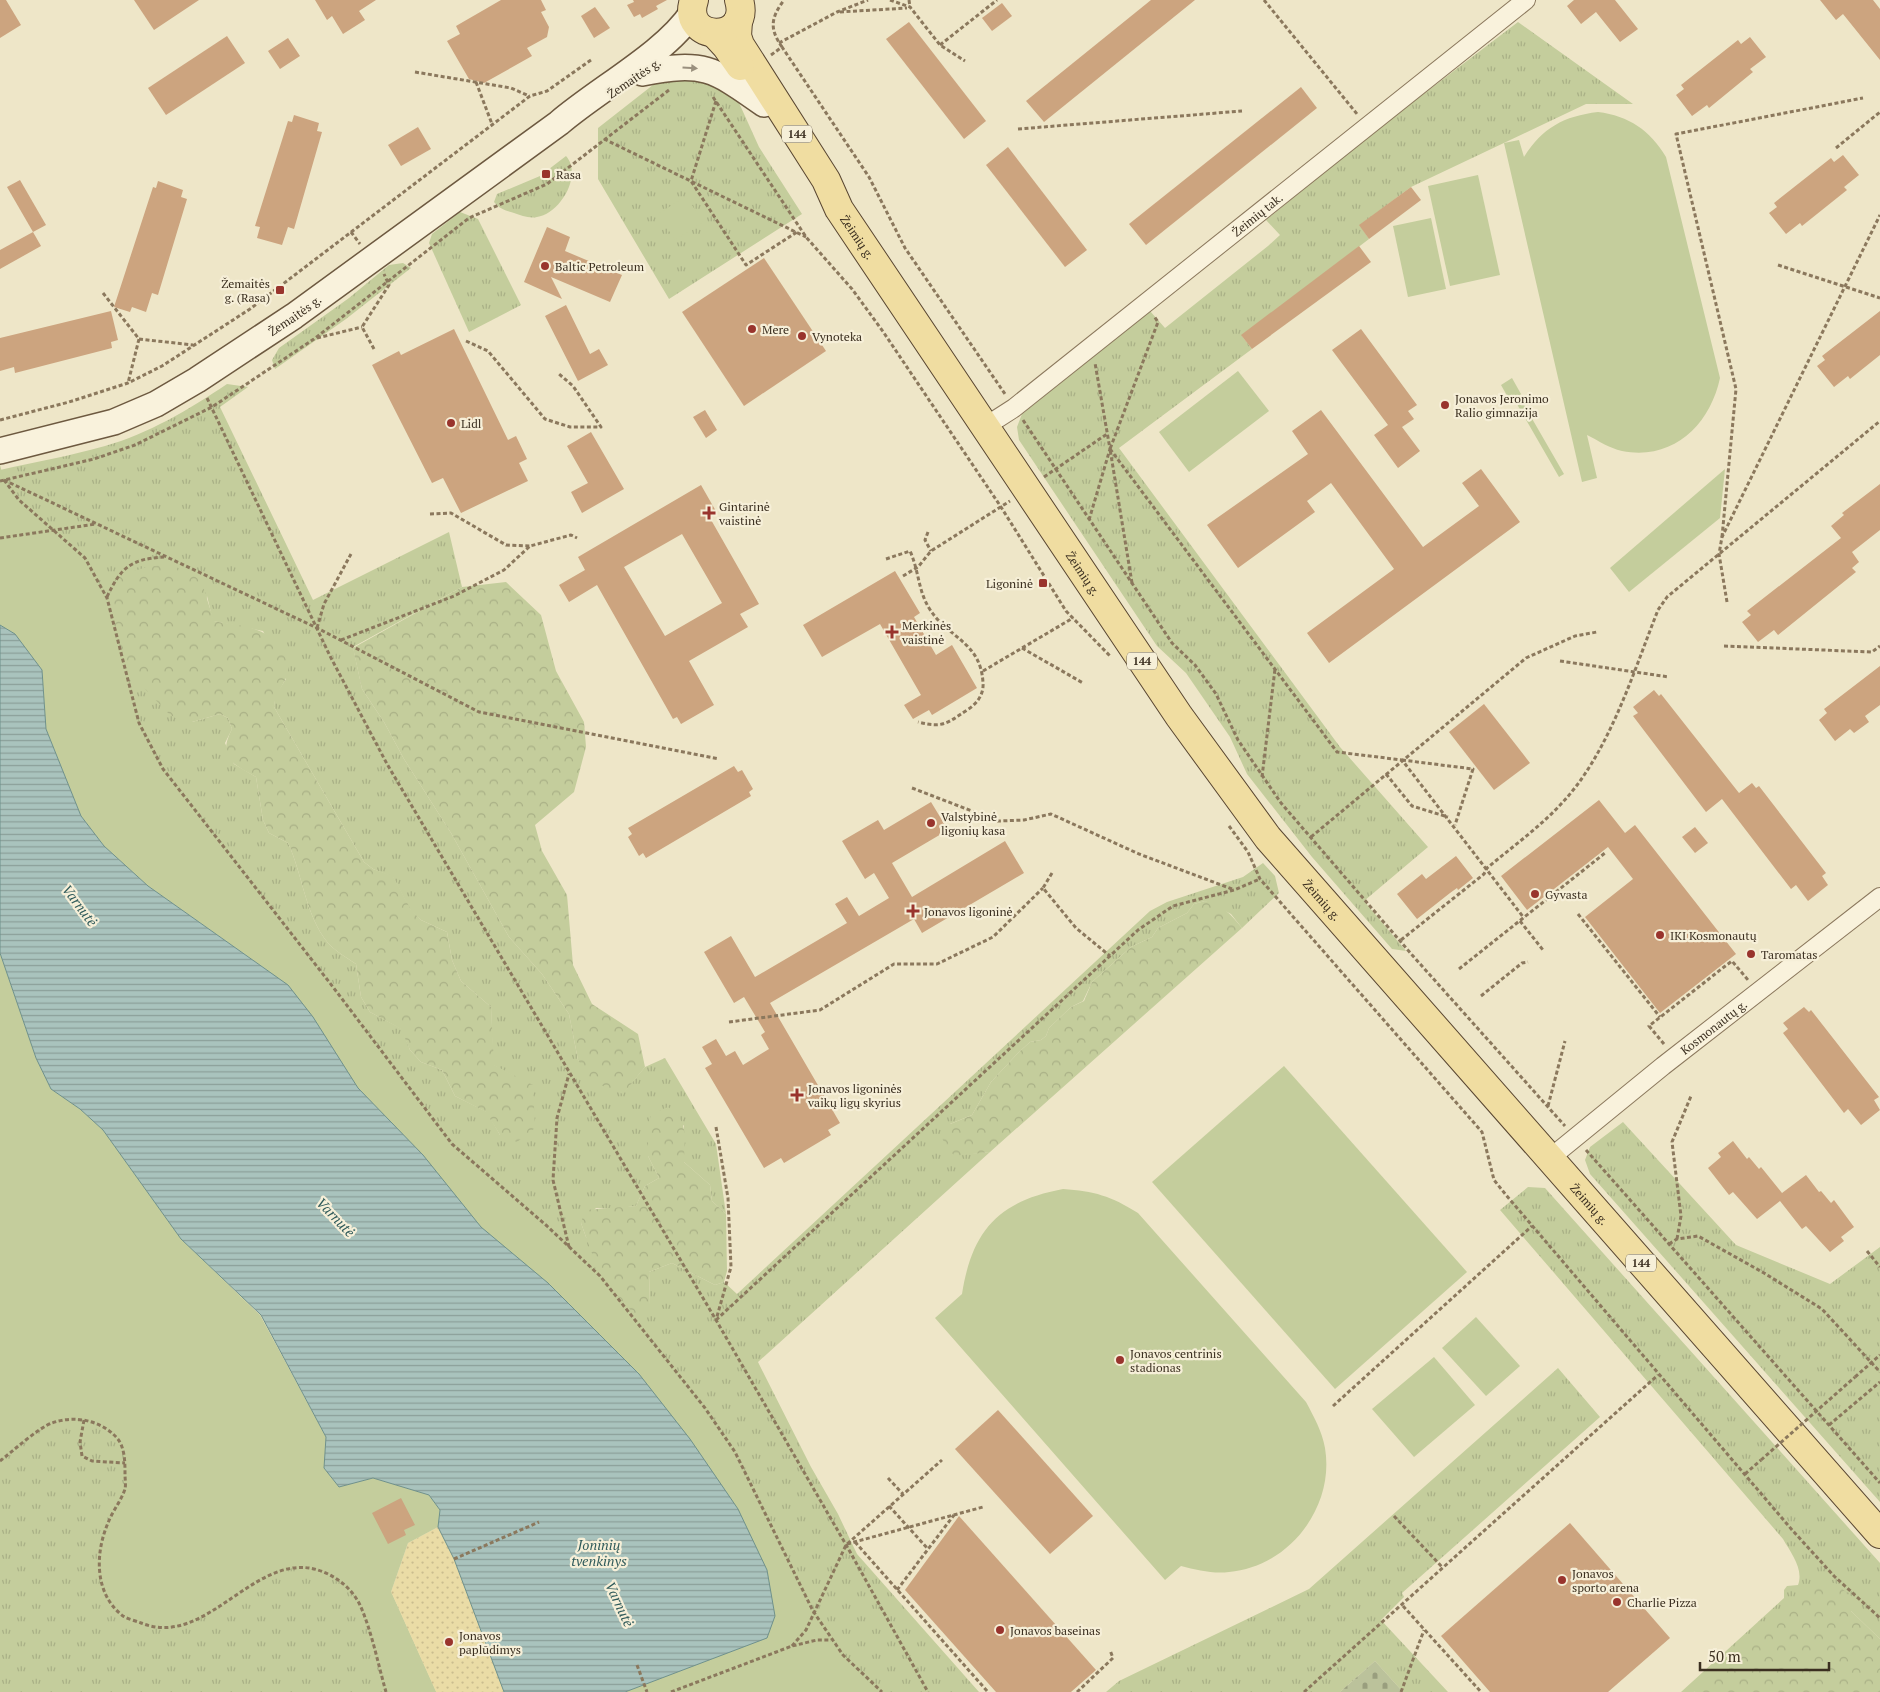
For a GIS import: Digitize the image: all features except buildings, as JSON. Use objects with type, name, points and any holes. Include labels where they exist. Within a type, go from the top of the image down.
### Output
[{"type":"main road","name":"Žeimių g.","points":[[719,10],[737,36],[759,59],[826,180],[839,209],[1179,716],[1268,838],[1880,1534]]},
{"type":"main road","name":"Žeimių g.","points":[[719,10],[726,46],[816,186],[839,209]]},
{"type":"main road","name":"Žemaitės g.","points":[[559,123],[590,108],[692,39],[719,10]]},
{"type":"main road","name":"Žemaitės g.","points":[[0,451],[114,422],[156,404],[197,380],[294,316],[559,123],[581,104],[649,55],[680,28],[719,10]]},
{"type":"main road","points":[[642,73],[688,66],[708,70],[730,80],[764,104]]},
{"type":"street","name":"Žeimių tak.","points":[[986,426],[1014,408],[1526,0]]},
{"type":"street","name":"Kosmonautų g.","points":[[1549,1159],[1663,1066],[1880,897]]},
{"type":"path","points":[[784,0],[776,12],[772,29],[782,48],[869,177],[905,248],[1172,643],[1195,665],[1216,694],[1238,740],[1262,778],[1401,940],[1880,1483]]},
{"type":"path","points":[[779,43],[838,12],[868,0]]},
{"type":"path","points":[[890,0],[910,7]]},
{"type":"path","points":[[909,0],[910,7],[940,45],[965,61]]},
{"type":"path","points":[[940,45],[998,0]]},
{"type":"path","points":[[1264,0],[1367,127]]},
{"type":"path","points":[[838,12],[910,7]]},
{"type":"path","points":[[759,59],[782,48]]},
{"type":"path","points":[[0,420],[69,402],[128,383],[162,366],[250,309],[530,96],[547,91],[591,60]]},
{"type":"path","points":[[415,72],[511,88],[530,96]]},
{"type":"path","points":[[476,82],[492,124]]},
{"type":"path","points":[[2,480],[94,459],[135,445],[212,407],[314,339],[468,218],[547,184],[671,88]]},
{"type":"path","points":[[710,93],[806,237],[852,289],[1001,507],[1073,618],[1117,663]]},
{"type":"path","points":[[1727,602],[1718,554],[1722,537],[1736,389],[1676,134],[1863,98]]},
{"type":"path","points":[[691,181],[716,100]]},
{"type":"path","points":[[1018,129],[1242,111]]},
{"type":"path","points":[[1836,148],[1880,112]]},
{"type":"path","points":[[604,139],[806,237]]},
{"type":"path","points":[[691,181],[746,265],[797,232]]},
{"type":"path","points":[[1722,537],[1880,215]]},
{"type":"path","points":[[314,339],[362,327],[389,285],[388,280],[352,232]]},
{"type":"path","points":[[1778,265],[1880,298]]},
{"type":"path","points":[[103,294],[140,339],[194,346]]},
{"type":"path","points":[[1089,520],[1110,449],[1158,322],[1144,304]]},
{"type":"path","points":[[362,327],[374,349]]},
{"type":"path","points":[[128,383],[140,339]]},
{"type":"path","points":[[466,341],[488,351],[545,419],[570,427],[601,427],[573,386],[559,374]]},
{"type":"path","points":[[1092,346],[1132,585]]},
{"type":"path","points":[[197,380],[212,407],[317,628],[387,764],[716,1320],[846,1545],[928,1692]]},
{"type":"path","points":[[1401,940],[1484,874],[1487,868],[1562,803],[1588,768],[1621,706],[1658,610],[1667,597],[1880,421]]},
{"type":"path","points":[[903,576],[918,567],[931,552],[1108,434]]},
{"type":"path","points":[[1110,449],[1337,752],[1473,769],[1455,826]]},
{"type":"path","points":[[2,480],[317,628],[479,712],[719,758]]},
{"type":"path","points":[[2,480],[19,500],[85,558],[107,598],[139,722],[163,769],[328,979],[452,1144],[600,1276],[705,1408],[735,1452],[813,1611],[843,1654],[880,1691]]},
{"type":"path","points":[[430,514],[451,513],[506,545],[530,546],[570,535],[576,538]]},
{"type":"path","points":[[0,538],[96,524]]},
{"type":"path","points":[[928,532],[925,540],[931,552]]},
{"type":"path","points":[[341,640],[454,596],[504,570],[530,546]]},
{"type":"path","points":[[886,560],[910,552],[918,567],[920,591],[929,608],[936,619],[967,643],[983,671],[984,691],[973,706],[954,719],[937,727],[918,722]]},
{"type":"path","points":[[317,628],[324,604],[351,554]]},
{"type":"path","points":[[107,598],[117,576],[130,564],[150,558],[167,557]]},
{"type":"path","points":[[983,671],[1073,618]]},
{"type":"path","points":[[1312,837],[1526,658],[1575,636],[1596,632]]},
{"type":"path","points":[[1724,646],[1872,652],[1880,646]]},
{"type":"path","points":[[1022,648],[1083,683]]},
{"type":"path","points":[[1560,661],[1669,677]]},
{"type":"path","points":[[1262,778],[1275,669]]},
{"type":"path","points":[[1402,760],[1455,826],[1524,918]]},
{"type":"path","points":[[1386,774],[1412,806],[1448,817]]},
{"type":"path","points":[[912,788],[998,821],[1024,820],[1051,814],[1139,854],[1234,890]]},
{"type":"path","points":[[1228,823],[1248,852],[1260,879],[1482,1132],[1494,1180],[1658,1375],[1793,1531],[1834,1576],[1880,1618]]},
{"type":"path","points":[[1459,969],[1605,853]]},
{"type":"path","points":[[729,1022],[820,1010],[894,964],[937,964],[993,937],[1043,888],[1052,873]]},
{"type":"path","points":[[716,1320],[1138,930],[1173,906],[1234,890],[1260,879]]},
{"type":"path","points":[[1043,888],[1076,928],[1110,956]]},
{"type":"path","points":[[1578,914],[1660,1017]]},
{"type":"path","points":[[1520,921],[1543,950]]},
{"type":"path","points":[[1660,1040],[1649,1026],[1732,961],[1750,982]]},
{"type":"path","points":[[1481,996],[1522,963],[1528,962]]},
{"type":"path","points":[[1548,1107],[1566,1040]]},
{"type":"path","points":[[569,1074],[557,1118],[553,1180],[569,1247]]},
{"type":"path","points":[[1677,1239],[1681,1216],[1672,1142],[1691,1096]]},
{"type":"path","points":[[716,1127],[729,1208],[731,1267],[716,1320]]},
{"type":"path","points":[[1333,1406],[1532,1226]]},
{"type":"path","points":[[1669,1244],[1677,1239],[1698,1236],[1822,1308],[1880,1372]]},
{"type":"path","points":[[1867,1251],[1880,1267]]},
{"type":"path","points":[[1745,1474],[1880,1355]]},
{"type":"path","points":[[1304,1692],[1403,1606],[1658,1375]]},
{"type":"path","points":[[1829,1426],[1880,1382]]},
{"type":"path","points":[[0,1460],[50,1423],[71,1418],[97,1423],[118,1438],[125,1463],[125,1488],[108,1523],[99,1550],[99,1573],[107,1597],[124,1616],[148,1626],[170,1627],[190,1623],[279,1571],[300,1568],[320,1570],[338,1579],[350,1590],[359,1605],[386,1692]]},
{"type":"path","points":[[84,1420],[80,1442],[82,1456],[92,1461],[125,1463]]},
{"type":"path","points":[[792,1646],[806,1630],[813,1611],[846,1545],[942,1460]]},
{"type":"path","points":[[888,1478],[903,1494]]},
{"type":"path","points":[[889,1506],[928,1549]]},
{"type":"path","points":[[846,1545],[983,1507]]},
{"type":"path","points":[[897,1590],[954,1515]]},
{"type":"path","points":[[1394,1516],[1443,1568]]},
{"type":"path","points":[[454,1559],[540,1522]]},
{"type":"path","points":[[855,1542],[988,1692]]},
{"type":"path","points":[[1403,1606],[1481,1692]]},
{"type":"path","points":[[1401,1692],[1424,1630]]},
{"type":"path","points":[[671,1692],[792,1646],[817,1640],[832,1640]]},
{"type":"path","points":[[1077,1692],[1113,1658],[1110,1650]]},
{"type":"path","points":[[637,1665],[647,1692]]},
{"type":"green space","points":[[1518,22],[1633,104],[1586,104],[1411,187],[1360,225],[1369,239],[1242,336],[1252,349],[1119,448],[1340,747],[1428,847],[1364,901],[1406,951],[1392,949],[1312,857],[1247,774],[1230,737],[1186,673],[1157,646],[1019,440],[1017,427],[1022,414],[1150,311],[1165,328],[1268,246],[1280,235],[1266,220],[1379,128]]},
{"type":"green space","points":[[684,72],[735,94],[759,147],[802,214],[669,299],[598,179],[598,128],[658,81]]},
{"type":"green space","points":[[1598,112],[1619,117],[1638,126],[1653,139],[1666,157],[1720,378],[1708,411],[1686,436],[1673,445],[1640,453],[1622,451],[1587,435],[1597,478],[1582,482],[1504,143],[1519,140],[1524,157],[1538,138],[1555,125],[1564,120]]},
{"type":"green space","points":[[566,156],[571,164],[570,183],[561,201],[554,209],[546,214],[534,217],[525,216],[502,209],[494,202],[497,194],[540,176]]},
{"type":"green space","points":[[1478,175],[1500,275],[1450,286],[1428,186]]},
{"type":"green space","points":[[686,196],[703,222],[675,240],[658,214]]},
{"type":"green space","points":[[460,212],[478,219],[521,305],[469,332],[429,243],[432,234]]},
{"type":"green space","points":[[1431,218],[1446,289],[1408,297],[1393,226]]},
{"type":"green space","points":[[403,263],[411,268],[346,319],[275,369],[272,360],[279,348],[349,298],[389,265]]},
{"type":"green space","points":[[1238,371],[1269,411],[1189,472],[1159,432]]},
{"type":"green space","points":[[1512,378],[1521,394],[1519,396],[1564,474],[1559,477],[1514,399],[1510,401],[1501,385]]},
{"type":"green space","points":[[227,384],[248,387],[220,407],[313,600],[449,532],[462,587],[353,647],[362,689],[451,833],[509,937],[542,974],[569,1014],[578,1060],[623,1093],[645,1067],[665,1058],[716,1144],[726,1214],[712,1201],[710,1185],[684,1162],[684,1125],[648,1156],[659,1178],[645,1186],[636,1206],[611,1209],[596,1208],[581,1223],[586,1237],[650,1304],[649,1272],[672,1263],[715,1285],[724,1282],[737,1294],[1150,911],[1167,902],[1243,877],[1263,863],[1275,876],[1279,893],[1242,928],[1231,914],[1205,901],[1194,904],[1187,913],[1158,928],[1152,937],[1131,947],[1092,982],[1083,1001],[1071,1007],[1049,1028],[1046,1036],[1041,1040],[1030,1042],[991,1082],[972,1115],[950,1124],[955,1155],[990,1152],[758,1362],[857,1554],[979,1692],[625,1692],[767,1638],[15,634],[0,625],[0,470],[79,453],[121,441],[153,428]],"holes":[[[207,596],[213,621],[263,631],[286,679],[275,696],[274,707],[364,862],[373,869],[393,877],[411,911],[421,920],[447,932],[452,960],[461,981],[491,1007],[493,1065],[533,1086],[500,1135],[487,1112],[455,1096],[442,1070],[421,1062],[410,1050],[402,1029],[370,1012],[361,997],[356,964],[328,943],[314,920],[288,843],[269,833],[263,820],[256,777],[234,764],[225,743],[232,729],[228,718],[220,714],[192,722]]]},
{"type":"green space","points":[[0,465],[4,480],[19,500],[85,558],[107,598],[139,723],[163,769],[333,987],[452,1144],[547,1226],[600,1276],[705,1408],[735,1452],[813,1611],[843,1655],[882,1692],[625,1692],[767,1638],[548,1283],[481,1227],[423,1155],[358,1088],[313,1017],[288,985],[148,886],[104,846],[81,816],[46,729],[42,670],[15,634],[0,625]]},
{"type":"green space","points":[[1725,469],[1720,518],[1629,592],[1610,568]]},
{"type":"green space","points":[[171,564],[201,580],[214,621],[260,631],[274,642],[285,657],[288,672],[276,697],[274,707],[364,862],[373,869],[393,876],[411,910],[421,920],[447,932],[452,960],[461,981],[491,1007],[494,1065],[533,1085],[535,1128],[517,1142],[500,1135],[486,1112],[455,1096],[442,1070],[421,1062],[410,1050],[401,1029],[370,1012],[361,997],[356,964],[328,943],[314,920],[288,843],[269,833],[263,820],[256,777],[234,764],[227,754],[226,747],[232,729],[228,718],[220,714],[192,722],[179,720],[169,714],[123,666],[107,598],[117,576],[147,567]]},
{"type":"green space","points":[[506,582],[541,615],[556,671],[584,722],[586,747],[574,792],[535,825],[542,851],[567,895],[573,965],[592,1004],[638,1034],[645,1067],[623,1094],[593,1082],[578,1060],[569,1014],[542,974],[509,937],[451,833],[362,689],[353,648],[462,587]]},
{"type":"green space","points":[[1205,901],[1226,911],[1242,928],[990,1152],[955,1156],[949,1150],[940,1135],[943,1127],[972,1115],[991,1082],[1019,1052],[1030,1042],[1041,1040],[1046,1036],[1049,1028],[1071,1007],[1084,1001],[1092,982],[1131,947],[1152,937],[1158,928],[1187,913],[1194,904]]},
{"type":"green space","points":[[0,953],[36,1058],[51,1089],[80,1109],[103,1130],[181,1239],[260,1315],[326,1437],[324,1468],[339,1487],[373,1478],[429,1495],[440,1510],[438,1527],[408,1543],[391,1592],[436,1692],[386,1692],[368,1626],[354,1595],[347,1587],[328,1574],[303,1567],[279,1571],[190,1622],[166,1628],[141,1623],[123,1616],[113,1607],[102,1585],[99,1560],[104,1535],[110,1518],[123,1495],[125,1485],[126,1467],[123,1448],[117,1438],[111,1432],[95,1423],[69,1419],[46,1426],[0,1461]]},
{"type":"green space","points":[[1284,1066],[1467,1272],[1335,1389],[1152,1182]]},
{"type":"green space","points":[[668,1107],[680,1119],[683,1125],[685,1138],[684,1162],[710,1185],[712,1201],[726,1214],[727,1271],[724,1282],[715,1285],[672,1263],[649,1272],[650,1305],[637,1317],[600,1276],[581,1223],[585,1210],[636,1206],[645,1186],[659,1178],[648,1156],[648,1123],[652,1114]]},
{"type":"green space","points":[[1623,1122],[1736,1245],[1830,1284],[1880,1247],[1880,1502],[1590,1174],[1585,1160],[1590,1147]]},
{"type":"green space","points":[[1528,1187],[1545,1188],[1880,1563],[1880,1639],[1851,1611],[1694,1692],[1681,1692],[1784,1598],[1784,1590],[1787,1586],[1798,1585],[1798,1567],[1783,1539],[1500,1210]]},
{"type":"green space","name":"Jonavos centrinis stadionas","points":[[1063,1189],[1102,1195],[1138,1213],[1306,1402],[1324,1442],[1326,1470],[1323,1492],[1315,1512],[1303,1530],[1288,1546],[1271,1559],[1251,1568],[1229,1572],[1211,1572],[1181,1566],[1165,1580],[935,1318],[962,1294],[973,1252],[981,1236],[992,1222],[1022,1201]]},
{"type":"green space","points":[[1476,1317],[1520,1366],[1486,1396],[1442,1348]]},
{"type":"green space","points":[[1434,1357],[1475,1405],[1414,1457],[1372,1409]]},
{"type":"green space","points":[[1558,1368],[1600,1417],[1402,1593],[1404,1597],[1381,1620],[1448,1692],[1403,1692],[1375,1661],[1340,1692],[1106,1692],[1119,1681],[1309,1589]]},
{"type":"green space","points":[[66,1399],[350,1534],[391,1592],[436,1692],[0,1692],[0,1431]]},
{"type":"green space","points":[[1835,1583],[1852,1597],[1851,1611],[1880,1639],[1880,1692],[1694,1692],[1812,1585]]},
{"type":"green space","points":[[1375,1661],[1403,1692],[1340,1692]]},
{"type":"sand","name":"Jonavos paplūdimys","points":[[438,1527],[454,1559],[504,1692],[436,1692],[391,1592],[408,1543]]},
{"type":"water","name":"Joninių tvenkinys","points":[[0,625],[15,634],[42,670],[46,729],[81,816],[104,846],[148,886],[288,985],[313,1017],[358,1088],[423,1155],[481,1227],[548,1283],[639,1374],[690,1439],[738,1509],[767,1570],[775,1616],[767,1638],[625,1692],[504,1692],[454,1559],[438,1527],[440,1510],[429,1495],[373,1478],[339,1487],[324,1468],[326,1437],[261,1315],[181,1239],[103,1130],[80,1109],[51,1089],[36,1058],[0,953]]},
{"type":"place","name":"Rasa","points":[[546,174]]},
{"type":"place","name":"Baltic Petroleum","points":[[545,266]]},
{"type":"place","name":"Žemaitės g. (Rasa)","points":[[280,290]]},
{"type":"place","name":"Mere","points":[[752,329]]},
{"type":"place","name":"Vynoteka","points":[[802,336]]},
{"type":"place","name":"Jonavos Jeronimo Ralio gimnazija","points":[[1445,405]]},
{"type":"place","name":"Lidl","points":[[451,423]]},
{"type":"place","name":"Gintarinė vaistinė","points":[[709,513]]},
{"type":"place","name":"Ligoninė","points":[[1043,583]]},
{"type":"place","name":"Merkinės vaistinė","points":[[892,632]]},
{"type":"place","name":"Valstybinė ligonių kasa","points":[[931,823]]},
{"type":"place","name":"Gyvasta","points":[[1535,894]]},
{"type":"place","name":"Jonavos ligoninė","points":[[913,911]]},
{"type":"place","name":"IKI Kosmonautų","points":[[1660,935]]},
{"type":"place","name":"Taromatas","points":[[1751,954]]},
{"type":"place","name":"Jonavos ligoninės vaikų ligų skyrius","points":[[797,1095]]},
{"type":"place","name":"Jonavos centrinis stadionas","points":[[1120,1360]]},
{"type":"place","name":"Jonavos sporto arena","points":[[1562,1580]]},
{"type":"place","name":"Charlie Pizza","points":[[1617,1602]]},
{"type":"place","name":"Jonavos baseinas","points":[[1000,1630]]},
{"type":"place","name":"Jonavos paplūdimys","points":[[449,1642]]},
{"type":"water label","name":"Varnutė","points":[[80,905]]},
{"type":"water label","name":"Varnutė","points":[[336,1217]]},
{"type":"water label","name":"Varnutė","points":[[620,1604]]}]
